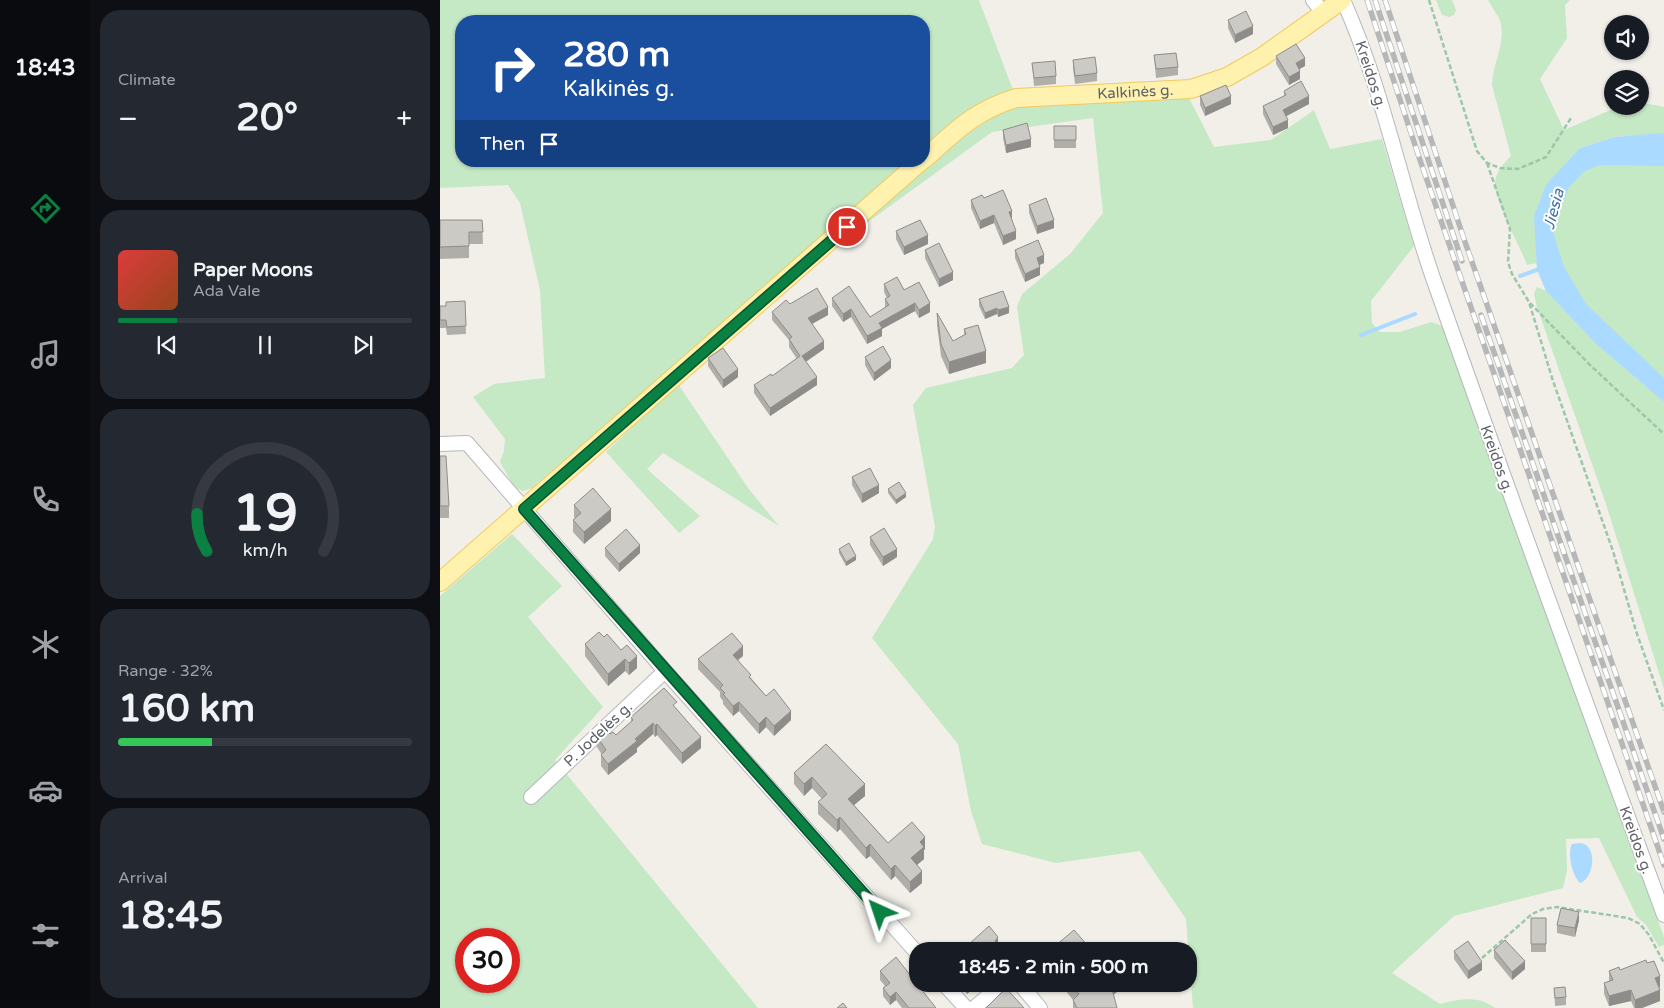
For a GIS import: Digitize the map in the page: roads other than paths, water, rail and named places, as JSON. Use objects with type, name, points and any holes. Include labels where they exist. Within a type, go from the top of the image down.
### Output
[{"type":"main road","name":"Kalkinės g.","points":[[930,154],[973,116],[992,106],[1016,98],[1191,89],[1227,77],[1262,57],[1318,7],[1343,0]]},
{"type":"main road","name":"Kalkinės g.","points":[[440,582],[915,167]]},
{"type":"street","name":"Kreidos g.","points":[[1343,0],[1364,47],[1422,247],[1664,915]]},
{"type":"street","points":[[440,444],[466,443],[909,944]]},
{"type":"street","name":"P. Jodelės g.","points":[[531,796],[665,670]]},
{"type":"street","points":[[951,992],[966,1008]]},
{"type":"street","points":[[974,1008],[993,992]]},
{"type":"street","points":[[1027,992],[1040,1008]]},
{"type":"water","name":"Jiesia","points":[[1664,134],[1664,166],[1599,165],[1583,172],[1569,187],[1552,229],[1564,267],[1586,304],[1664,378],[1664,402],[1596,344],[1546,291],[1537,270],[1534,216],[1546,185],[1580,148],[1615,137]]},
{"type":"water","points":[[1579,843],[1585,845],[1592,854],[1589,875],[1580,883],[1573,870],[1570,858],[1572,844]]},
{"type":"waterway","points":[[1520,276],[1542,268]]},
{"type":"waterway","points":[[1361,335],[1415,314]]},
{"type":"railway","points":[[1367,0],[1420,160],[1664,865]]},
{"type":"railway","points":[[1375,0],[1462,261]]},
{"type":"railway","points":[[1385,0],[1464,239],[1664,812]]},
{"type":"railway","points":[[1481,315],[1664,839]]}]
